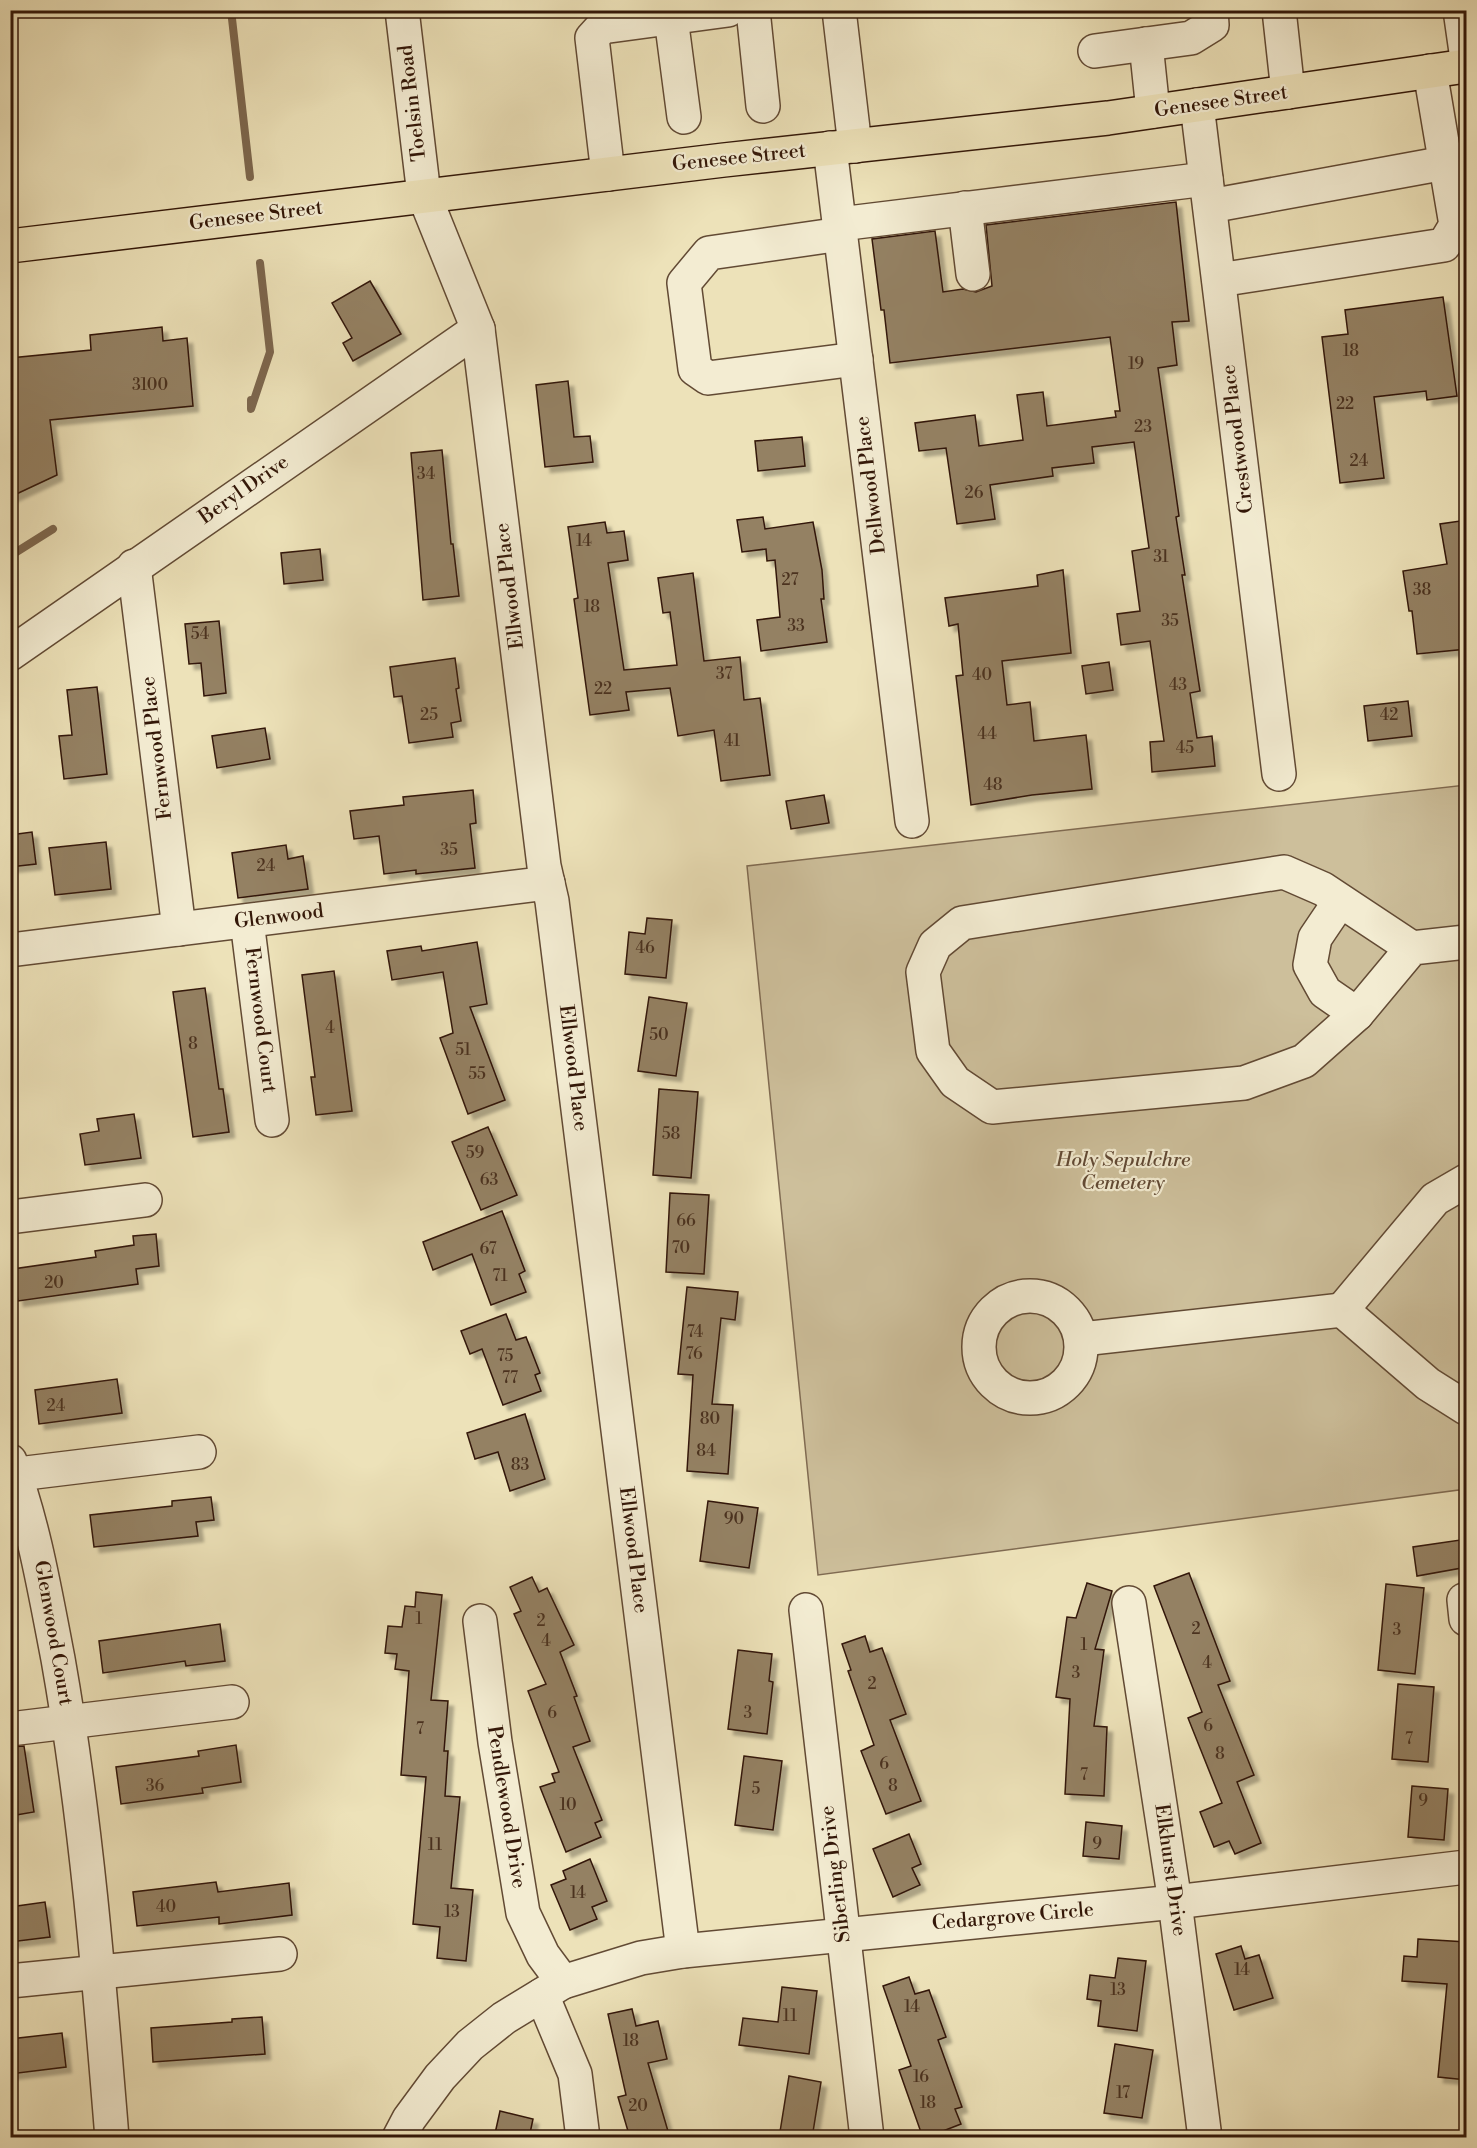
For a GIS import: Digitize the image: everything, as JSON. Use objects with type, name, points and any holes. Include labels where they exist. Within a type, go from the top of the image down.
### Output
[{"type":"main road","name":"Genesee Street","points":[[10,246],[424,195],[1153,111],[1467,66]]},
{"type":"street","name":"Toelsin Road","points":[[402,10],[424,195]]},
{"type":"street","points":[[608,174],[592,38],[602,27],[728,10]]},
{"type":"street","points":[[753,10],[763,106]]},
{"type":"street","name":"Dellwood Place","points":[[839,10],[843,147],[840,229],[912,821]]},
{"type":"street","points":[[1095,51],[1191,38],[1212,25],[1211,10]]},
{"type":"street","points":[[1279,10],[1288,92]]},
{"type":"street","points":[[1460,10],[1467,52]]},
{"type":"street","points":[[671,18],[684,117]]},
{"type":"street","points":[[1146,44],[1153,111]]},
{"type":"street","points":[[1219,280],[1444,245],[1456,225],[1430,71]]},
{"type":"street","name":"Crestwood Place","points":[[1197,105],[1279,774]]},
{"type":"street","points":[[856,359],[708,378],[695,369],[684,283],[709,253],[965,208],[1208,192],[1445,163]]},
{"type":"street","name":"Ellwood Place","points":[[424,195],[478,329],[544,866],[558,948],[683,1951]]},
{"type":"street","points":[[965,208],[973,274]]},
{"type":"street","name":"Beryl Drive","points":[[10,654],[478,329]]},
{"type":"street","name":"Fernwood Place","points":[[134,566],[179,929]]},
{"type":"street","points":[[1412,948],[1357,1014],[1304,1061],[1244,1083],[992,1107],[955,1082],[933,1051],[924,972],[935,945],[962,923],[1284,872],[1323,889],[1412,948],[1467,942]]},
{"type":"street","name":"Glenwood","points":[[10,950],[548,883]]},
{"type":"street","points":[[1340,901],[1315,938],[1310,964],[1325,992],[1357,1014]]},
{"type":"street","name":"Fernwood Court","points":[[247,921],[272,1120]]},
{"type":"street","points":[[1082,1339],[1342,1310],[1435,1199],[1467,1181]]},
{"type":"street","points":[[10,1217],[145,1200]]},
{"type":"street","points":[[1342,1310],[1428,1384],[1467,1408]]},
{"type":"street","name":"Glenwood Court","points":[[112,2138],[83,1824],[69,1722],[39,1557],[12,1470],[199,1452]]},
{"type":"street","name":"Elkhurst Drive","points":[[1129,1603],[1175,1902],[1205,2138]]},
{"type":"street","name":"Siberling Drive","points":[[806,1610],[867,2138]]},
{"type":"street","name":"Pendlewood Drive","points":[[480,1621],[495,1742],[523,1913],[543,1955],[575,2074],[583,2138]]},
{"type":"street","name":"Glenwood Court","points":[[10,1730],[232,1702]]},
{"type":"street","name":"Cedargrove Circle","points":[[399,2138],[440,2078],[470,2045],[504,2018],[552,1988],[641,1958],[683,1951],[843,1934],[1175,1902],[1467,1867]]},
{"type":"street","points":[[10,1981],[280,1954]]},
{"type":"green space","name":"Holy Sepulchre Cemetery","points":[[1466,785],[1466,1489],[818,1575],[747,866]]},
{"type":"building","points":[[1176,202],[1189,321],[1172,322],[1177,365],[1158,368],[1179,516],[1176,517],[1185,575],[1182,575],[1200,691],[1190,693],[1197,738],[1212,736],[1215,766],[1152,772],[1150,742],[1164,741],[1150,641],[1121,645],[1117,614],[1140,611],[1132,551],[1149,548],[1134,442],[1092,447],[1094,463],[1052,468],[1053,476],[990,485],[995,519],[957,524],[946,448],[919,451],[915,423],[975,415],[979,446],[1023,440],[1017,395],[1043,392],[1047,426],[1116,417],[1115,411],[1120,411],[1110,337],[890,363],[872,239],[935,231],[943,292],[963,289],[976,292],[992,286],[986,225]]},
{"type":"building","points":[[370,281],[401,334],[353,361],[343,343],[352,338],[332,303]]},
{"type":"building","points":[[1443,297],[1457,396],[1427,400],[1426,391],[1374,397],[1384,478],[1340,483],[1322,337],[1348,334],[1345,310]]},
{"type":"building","points":[[162,327],[163,341],[187,338],[193,406],[50,420],[57,475],[10,497],[10,358],[91,350],[90,335]]},
{"type":"building","points":[[568,381],[574,437],[590,436],[593,462],[545,467],[536,385]]},
{"type":"building","points":[[802,437],[805,466],[758,471],[755,441]]},
{"type":"building","points":[[442,450],[451,544],[453,544],[459,596],[423,600],[411,453]]},
{"type":"building","points":[[763,517],[765,529],[813,522],[822,570],[824,599],[821,599],[827,642],[761,651],[757,620],[780,617],[775,560],[767,561],[766,549],[742,552],[737,520]]},
{"type":"building","points":[[1467,520],[1467,649],[1417,654],[1412,611],[1409,611],[1403,571],[1447,564],[1440,524]]},
{"type":"building","points":[[605,522],[607,533],[624,531],[628,560],[608,563],[624,670],[677,665],[670,612],[663,613],[658,578],[693,573],[704,661],[740,657],[744,700],[760,698],[770,775],[721,781],[714,730],[678,736],[670,688],[626,692],[629,710],[590,715],[574,599],[578,598],[568,527]]},
{"type":"building","points":[[320,549],[323,580],[284,584],[281,553]]},
{"type":"building","points":[[1063,570],[1071,653],[1002,661],[1007,705],[1030,702],[1034,741],[1086,735],[1092,789],[1032,795],[971,805],[956,676],[963,675],[958,624],[949,626],[945,598],[1038,586],[1037,575]]},
{"type":"building","points":[[219,621],[226,693],[204,696],[201,663],[189,664],[185,624]]},
{"type":"building","points":[[455,658],[459,688],[456,689],[461,721],[451,723],[453,737],[409,743],[402,696],[394,697],[390,667]]},
{"type":"building","points":[[1109,662],[1113,690],[1086,694],[1082,666]]},
{"type":"building","points":[[97,687],[107,774],[64,779],[59,736],[72,735],[67,690]]},
{"type":"building","points":[[1408,701],[1412,736],[1368,741],[1364,706]]},
{"type":"building","points":[[265,728],[270,759],[217,768],[212,736]]},
{"type":"building","points":[[473,790],[476,823],[470,824],[475,868],[416,874],[416,870],[384,874],[379,836],[354,839],[350,811],[404,805],[403,797]]},
{"type":"building","points":[[824,795],[829,823],[791,829],[786,801]]},
{"type":"building","points":[[32,832],[36,864],[10,867],[10,835]]},
{"type":"building","points":[[106,842],[111,889],[55,895],[49,848]]},
{"type":"building","points":[[286,845],[288,859],[303,856],[308,889],[238,898],[232,853]]},
{"type":"building","points":[[647,918],[672,920],[666,978],[625,974],[629,932],[645,934]]},
{"type":"building","points":[[477,942],[487,1004],[470,1007],[505,1100],[468,1114],[440,1038],[453,1033],[443,972],[392,980],[387,951],[421,946],[422,951]]},
{"type":"building","points":[[334,971],[352,1111],[316,1115],[311,1077],[315,1077],[302,975]]},
{"type":"building","points":[[205,988],[219,1089],[223,1089],[229,1132],[193,1137],[173,992]]},
{"type":"building","points":[[649,997],[687,1003],[676,1076],[638,1071]]},
{"type":"building","points":[[659,1089],[698,1092],[691,1178],[653,1175]]},
{"type":"building","points":[[134,1114],[141,1158],[85,1165],[80,1134],[99,1131],[97,1119]]},
{"type":"building","points":[[488,1127],[517,1195],[481,1210],[452,1142]]},
{"type":"building","points":[[670,1193],[709,1195],[704,1274],[666,1272]]},
{"type":"building","points":[[502,1211],[525,1271],[519,1274],[526,1292],[491,1305],[472,1254],[433,1270],[423,1242]]},
{"type":"building","points":[[156,1234],[159,1266],[136,1269],[138,1284],[18,1301],[13,1269],[96,1257],[95,1251],[134,1245],[133,1236]]},
{"type":"building","points":[[687,1287],[738,1292],[735,1320],[721,1318],[712,1404],[733,1405],[728,1474],[687,1471],[693,1375],[678,1374]]},
{"type":"building","points":[[506,1314],[516,1340],[526,1337],[540,1373],[535,1375],[541,1391],[503,1405],[482,1349],[470,1354],[461,1331]]},
{"type":"building","points":[[117,1379],[122,1413],[39,1424],[35,1390]]},
{"type":"building","points":[[525,1414],[545,1479],[510,1491],[498,1452],[475,1459],[467,1433]]},
{"type":"building","points":[[211,1497],[214,1520],[196,1522],[198,1536],[94,1547],[90,1515],[172,1506],[172,1501]]},
{"type":"building","points":[[708,1501],[758,1508],[749,1568],[700,1561]]},
{"type":"building","points":[[1467,1539],[1467,1567],[1417,1576],[1413,1547]]},
{"type":"building","points":[[1189,1573],[1230,1681],[1218,1685],[1254,1775],[1237,1782],[1261,1843],[1235,1854],[1229,1841],[1214,1847],[1200,1812],[1222,1803],[1188,1718],[1202,1712],[1154,1586]]},
{"type":"building","points":[[532,1577],[539,1592],[547,1588],[574,1645],[560,1652],[577,1696],[574,1697],[590,1741],[573,1747],[602,1820],[595,1823],[601,1837],[566,1852],[540,1787],[555,1782],[552,1774],[559,1772],[528,1691],[546,1684],[514,1614],[521,1611],[510,1587]]},
{"type":"building","points":[[1087,1583],[1112,1591],[1095,1649],[1104,1650],[1094,1726],[1107,1727],[1104,1796],[1065,1794],[1070,1699],[1056,1697],[1067,1617],[1076,1618]]},
{"type":"building","points":[[1386,1584],[1424,1588],[1415,1674],[1378,1670]]},
{"type":"building","points":[[416,1592],[442,1595],[431,1700],[448,1701],[444,1751],[448,1751],[445,1796],[460,1797],[451,1888],[473,1890],[466,1961],[437,1958],[440,1927],[413,1924],[426,1777],[401,1775],[409,1671],[395,1669],[397,1654],[385,1653],[388,1626],[402,1627],[405,1606],[415,1607]]},
{"type":"building","points":[[220,1624],[225,1661],[186,1666],[185,1661],[103,1673],[99,1641]]},
{"type":"building","points":[[865,1636],[870,1652],[882,1648],[906,1714],[890,1720],[921,1801],[886,1814],[861,1751],[874,1745],[848,1671],[851,1670],[842,1644]]},
{"type":"building","points":[[738,1650],[772,1654],[769,1681],[773,1682],[767,1734],[728,1729]]},
{"type":"building","points":[[1398,1684],[1434,1687],[1428,1762],[1392,1759]]},
{"type":"building","points":[[236,1745],[241,1782],[202,1788],[203,1793],[121,1804],[116,1767],[199,1756],[198,1751]]},
{"type":"building","points":[[24,1746],[34,1812],[10,1816],[10,1747]]},
{"type":"building","points":[[744,1756],[782,1761],[773,1830],[735,1825]]},
{"type":"building","points":[[1412,1786],[1448,1789],[1444,1840],[1408,1837]]},
{"type":"building","points":[[1086,1822],[1122,1826],[1119,1859],[1083,1856]]},
{"type":"building","points":[[909,1834],[921,1864],[912,1868],[920,1885],[893,1897],[873,1849]]},
{"type":"building","points":[[590,1859],[607,1901],[592,1907],[597,1919],[570,1930],[551,1885],[566,1879],[563,1871]]},
{"type":"building","points":[[216,1882],[218,1892],[289,1883],[292,1915],[219,1924],[219,1917],[137,1926],[133,1892]]},
{"type":"building","points":[[45,1902],[50,1937],[10,1942],[10,1907]]},
{"type":"building","points":[[1418,1939],[1467,1942],[1467,2080],[1438,2077],[1447,1984],[1402,1981],[1404,1956],[1417,1957]]},
{"type":"building","points":[[1241,1946],[1245,1959],[1259,1955],[1273,1998],[1234,2010],[1216,1954]]},
{"type":"building","points":[[1118,1958],[1146,1961],[1137,2031],[1098,2026],[1101,2001],[1087,1999],[1090,1975],[1115,1978]]},
{"type":"building","points":[[909,1977],[915,1994],[929,1990],[946,2037],[938,2040],[962,2107],[955,2109],[961,2124],[925,2138],[923,2138],[899,2070],[911,2066],[883,1986]]},
{"type":"building","points":[[782,1987],[817,1991],[809,2054],[739,2045],[743,2018],[778,2022]]},
{"type":"building","points":[[632,2009],[636,2026],[658,2021],[667,2059],[648,2063],[670,2138],[630,2138],[618,2097],[626,2095],[608,2014]]},
{"type":"building","points":[[262,2017],[265,2054],[153,2062],[151,2028],[232,2022],[232,2019]]},
{"type":"building","points":[[62,2033],[66,2067],[10,2074],[10,2039]]},
{"type":"building","points":[[1115,2044],[1153,2050],[1142,2118],[1104,2113]]},
{"type":"building","points":[[789,2076],[821,2082],[812,2138],[779,2138]]},
{"type":"building","points":[[500,2111],[533,2119],[529,2138],[494,2138]]},
{"type":"waterway","points":[[231,10],[250,177]]},
{"type":"waterway","points":[[251,400],[251,409],[270,352],[260,263]]},
{"type":"waterway","points":[[10,556],[53,529]]}]
